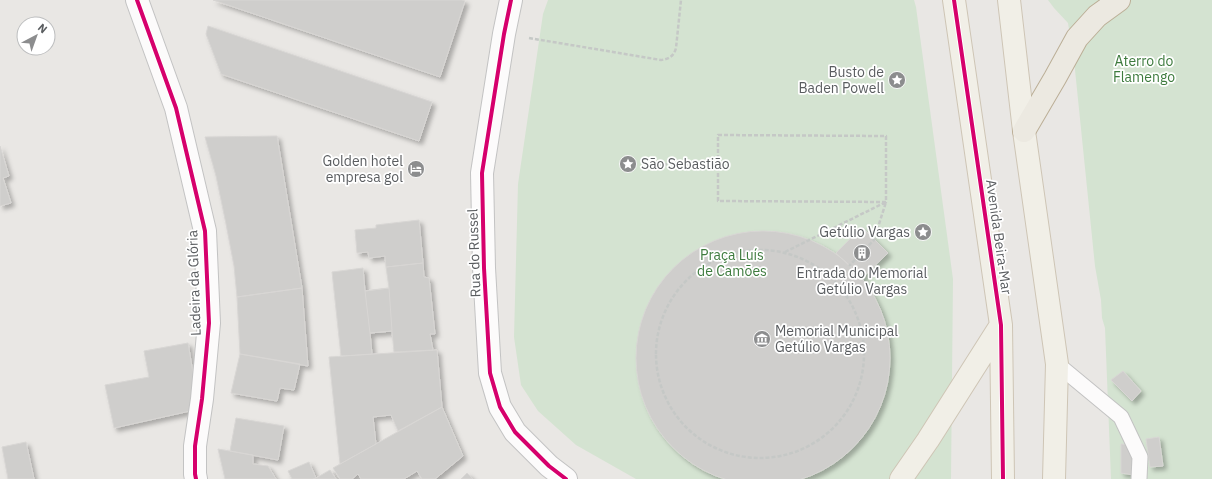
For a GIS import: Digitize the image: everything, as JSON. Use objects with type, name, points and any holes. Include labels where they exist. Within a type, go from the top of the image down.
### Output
[{"type":"highway","points":[[1024,131],[1077,38],[1097,16],[1119,0]]},
{"type":"main road","name":"Avenida Beira-Mar","points":[[954,0],[1001,325],[1003,479]]},
{"type":"main road","points":[[1009,0],[1024,131],[1058,364],[1054,479]]},
{"type":"main road","points":[[901,479],[928,440],[1001,325]]},
{"type":"street","name":"Ladeira da Glória","points":[[137,0],[176,108],[205,231],[209,323],[202,399],[195,446],[196,479]]},
{"type":"street","name":"Rua do Russel","points":[[511,0],[504,34],[482,173],[484,268],[490,373],[500,407],[515,432],[549,466],[566,479]]},
{"type":"lane","points":[[1058,364],[1122,417],[1140,457],[1139,479]]},
{"type":"path","points":[[504,34],[661,60],[671,57],[675,53],[681,0]]},
{"type":"path","points":[[849,266],[874,240],[886,202],[886,136],[718,135],[718,201],[886,202]]},
{"type":"path","points":[[645,164],[718,166]]},
{"type":"path","points":[[784,252],[815,266],[840,288],[857,317],[864,350],[861,383],[846,413],[823,438],[793,453],[760,459],[726,453],[695,435],[671,409],[658,376],[656,341],[666,307],[687,279],[716,259],[750,250],[784,252],[886,202]]},
{"type":"green space","name":"Praça Luís de Camões","points":[[548,0],[914,0],[953,279],[951,479],[636,479],[576,445],[538,411],[521,385],[514,337],[518,184],[543,14]]},
{"type":"green space","name":"Aterro do Flamengo","points":[[1048,0],[1212,0],[1212,479],[1111,479],[1105,328],[1102,318],[1101,300],[1095,266],[1074,60],[1068,23]]},
{"type":"water","points":[[767,280],[796,288],[818,307],[827,319],[830,326],[834,340],[834,370],[827,391],[808,413],[796,422],[789,425],[775,429],[753,430],[724,422],[712,413],[697,397],[690,384],[686,370],[685,348],[693,319],[702,307],[718,292],[731,285],[745,281]]},
{"type":"building","points":[[213,0],[462,0],[465,1],[440,77]]},
{"type":"building","points":[[208,26],[432,102],[419,141],[221,74],[206,34]]},
{"type":"building","points":[[277,136],[302,288],[237,297],[234,266],[226,224],[216,176],[205,137]]},
{"type":"building","points":[[0,146],[9,176],[3,178],[11,203],[0,206]]},
{"type":"building","points":[[419,220],[423,263],[386,267],[385,256],[369,258],[368,252],[357,253],[355,230],[376,228],[376,225]]},
{"type":"building","name":"Entrada do Memorial Getúlio Vargas","points":[[862,227],[888,253],[862,278],[836,253]]},
{"type":"building","name":"Memorial Municipal Getúlio Vargas","points":[[751,231],[775,231],[800,236],[823,246],[834,252],[853,268],[869,287],[885,321],[890,346],[890,370],[885,395],[869,429],[853,448],[834,464],[800,480],[775,485],[751,485],[726,480],[703,470],[682,456],[665,439],[651,418],[641,395],[636,370],[636,346],[641,321],[651,298],[665,277],[682,260],[703,246],[726,236]]},
{"type":"building","points":[[423,263],[424,277],[429,278],[435,334],[430,334],[433,350],[394,352],[392,331],[370,333],[372,354],[341,356],[332,272],[363,268],[365,291],[389,288],[386,267]]},
{"type":"building","points":[[302,288],[308,366],[240,354],[237,297]]},
{"type":"building","points":[[389,288],[392,331],[370,333],[365,291]]},
{"type":"building","points":[[188,343],[199,409],[114,428],[105,385],[149,377],[144,351]]},
{"type":"building","points":[[437,350],[442,407],[398,431],[391,415],[373,417],[376,444],[340,464],[329,357]]},
{"type":"building","points":[[240,354],[300,364],[294,390],[280,388],[277,401],[231,393]]},
{"type":"building","points":[[1123,371],[1141,391],[1132,401],[1111,380]]},
{"type":"building","points":[[442,407],[463,456],[435,479],[422,479],[417,471],[404,479],[361,479],[358,474],[352,479],[340,479],[333,468]]},
{"type":"building","points":[[236,418],[284,426],[278,460],[230,451]]},
{"type":"building","points":[[1159,437],[1163,466],[1150,467],[1146,439]]},
{"type":"building","points":[[26,442],[34,479],[8,479],[2,447]]},
{"type":"building","points":[[1121,444],[1132,445],[1134,475],[1121,473]]},
{"type":"building","points":[[218,449],[253,455],[253,464],[268,466],[276,479],[225,479]]},
{"type":"building","points":[[309,462],[316,478],[292,479],[288,471]]},
{"type":"building","points":[[330,470],[336,479],[313,479],[316,478]]},
{"type":"building","points":[[467,473],[473,479],[461,479]]},
{"type":"cycle path","points":[[137,0],[176,108],[205,231],[209,323],[202,399],[195,446],[196,479]]},
{"type":"cycle path","points":[[511,0],[504,34],[482,173],[484,268],[490,373],[500,407],[515,432],[549,466],[566,479]]},
{"type":"cycle path","points":[[954,0],[1001,325],[1003,479]]},
{"type":"place","name":"Busto de Baden Powell","points":[[897,80]]},
{"type":"place","name":"São Sebastião","points":[[628,164]]},
{"type":"place","name":"Golden hotel empresa gol","points":[[416,169]]},
{"type":"place","name":"Getúlio Vargas","points":[[923,232]]},
{"type":"place","name":"Entrada do Memorial Getúlio Vargas","points":[[862,253]]},
{"type":"place","name":"Memorial Municipal Getúlio Vargas","points":[[762,339]]}]
